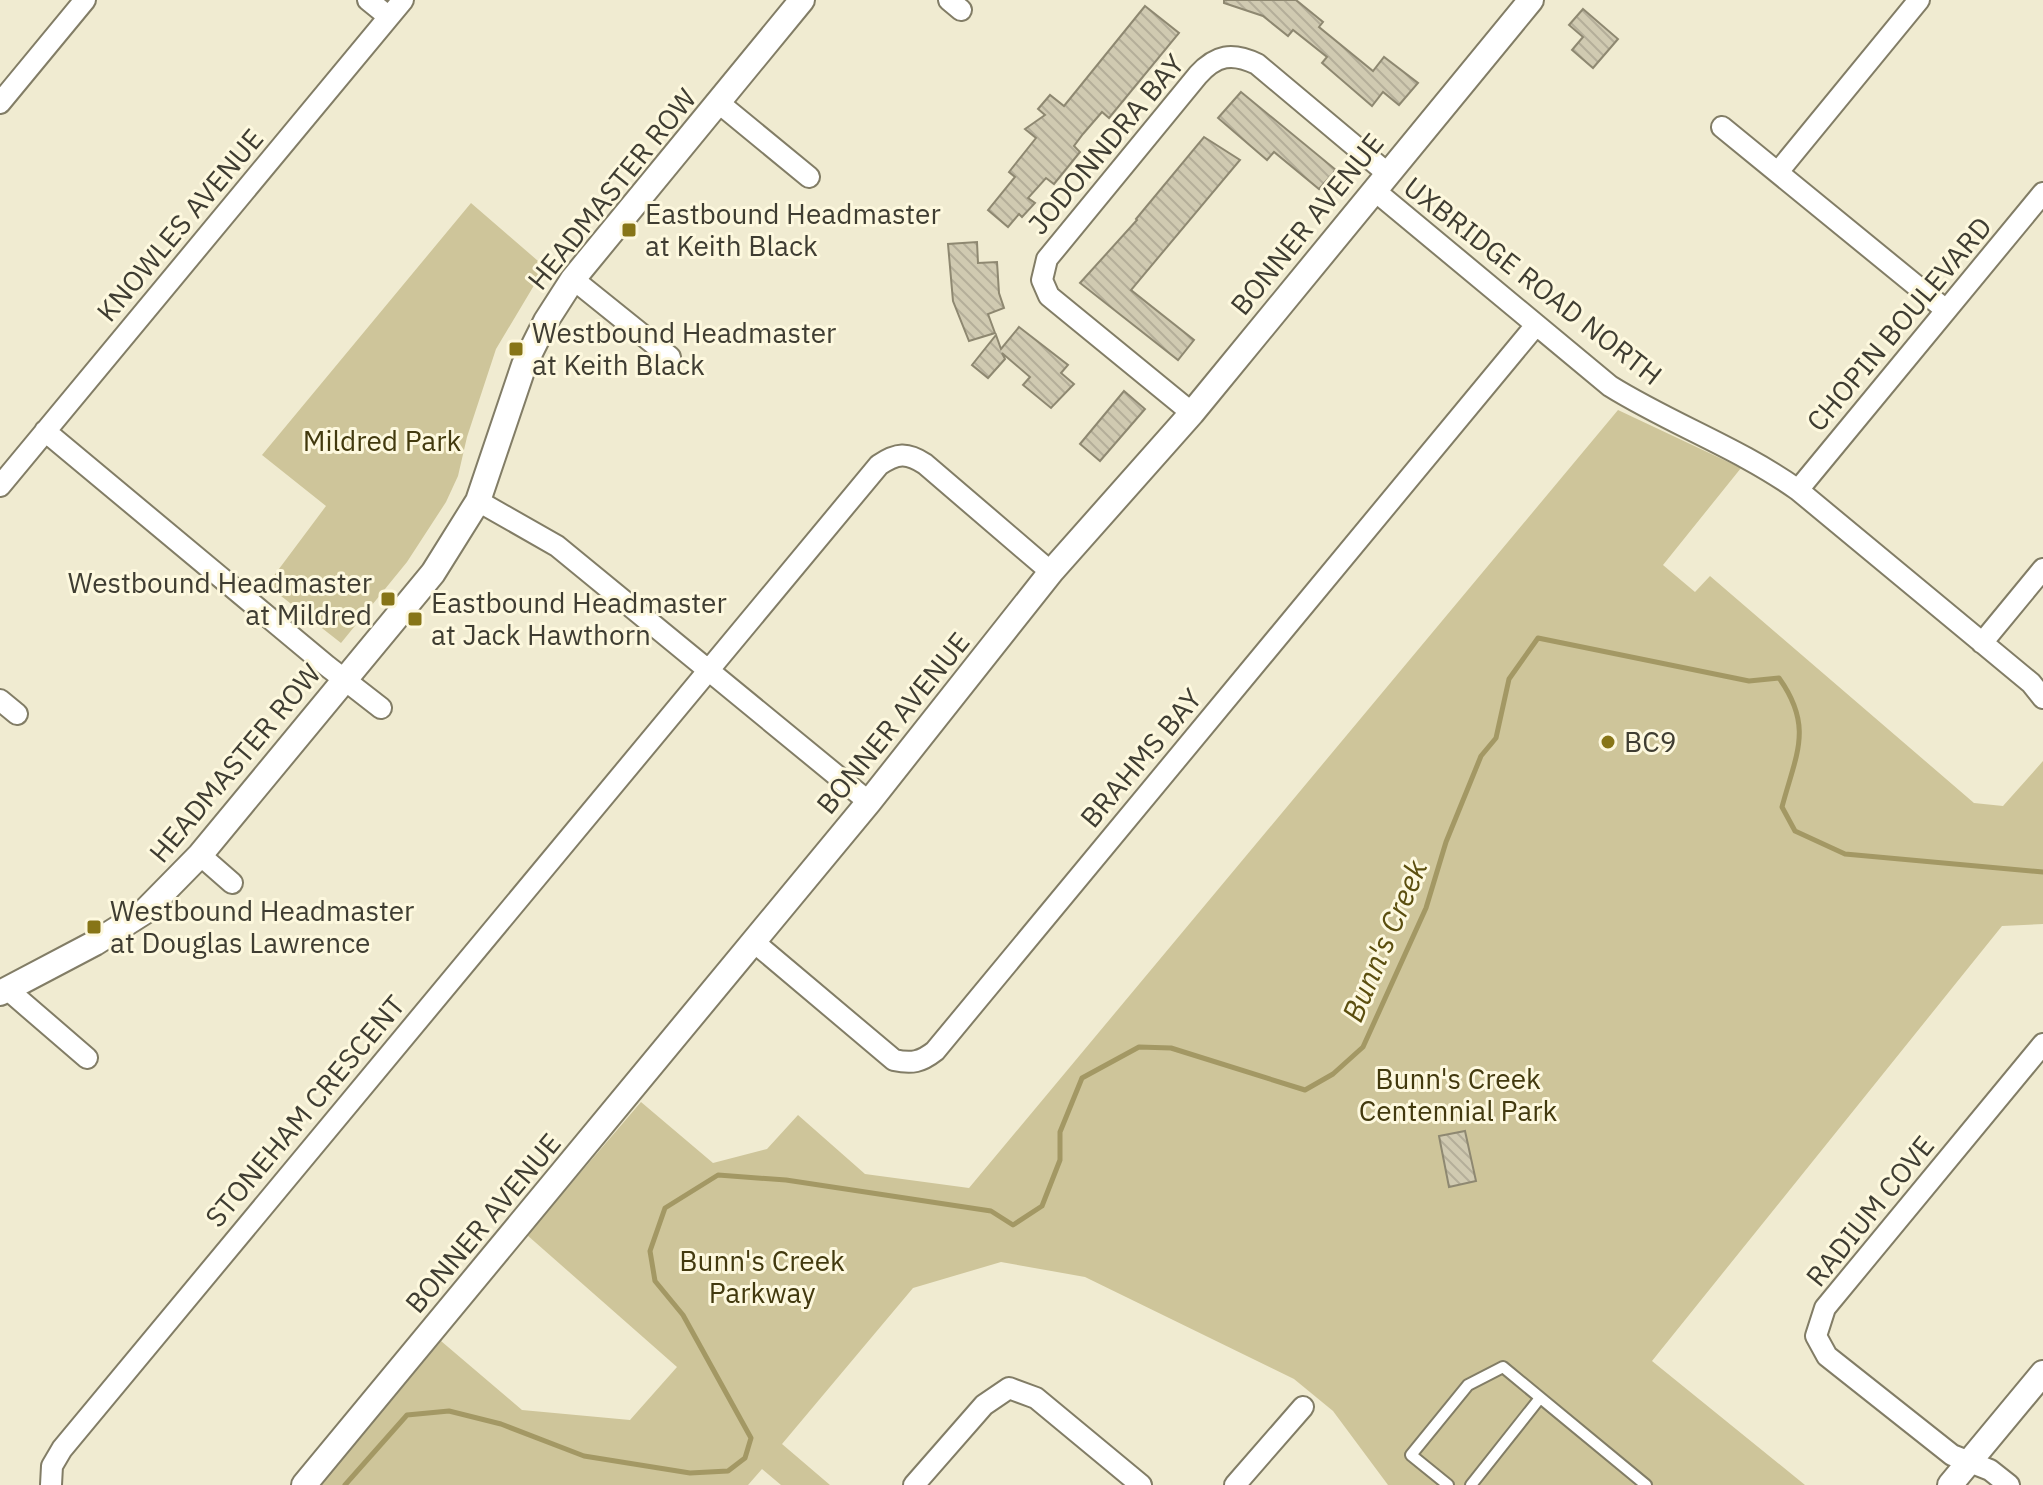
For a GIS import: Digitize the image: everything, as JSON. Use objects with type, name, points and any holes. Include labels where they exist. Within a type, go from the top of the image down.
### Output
[{"type":"street","points":[[0,103],[85,0]]},
{"type":"street","points":[[368,0],[389,17]]},
{"type":"street","name":"KNOWLES AVENUE","points":[[0,486],[403,0]]},
{"type":"street","name":"HEADMASTER ROW","points":[[4,991],[95,943],[144,912],[200,855],[433,573],[478,501],[524,365],[546,321],[573,279],[802,0]]},
{"type":"street","name":"BONNER AVENUE","points":[[304,1485],[869,802],[1051,572],[1192,413],[1531,0]]},
{"type":"street","points":[[1778,172],[1919,0]]},
{"type":"street","name":"JODONNDRA BAY","points":[[1192,413],[1049,296],[1042,280],[1047,259],[1209,62],[1225,55],[1241,57],[1257,64],[1380,182]]},
{"type":"street","points":[[719,103],[809,177]]},
{"type":"street","points":[[1722,127],[1946,310]]},
{"type":"street","name":"UXBRIDGE ROAD NORTH","points":[[1380,182],[1536,325],[1610,386],[1650,410],[1766,467],[1798,490],[2031,683],[2043,698]]},
{"type":"street","name":"CHOPIN BOULEVARD","points":[[1798,490],[2043,193]]},
{"type":"street","points":[[573,279],[670,357]]},
{"type":"street","name":"BRAHMS BAY","points":[[754,942],[894,1060],[911,1063],[923,1060],[935,1051],[1536,325]]},
{"type":"street","points":[[45,431],[381,708]]},
{"type":"street","name":"STONEHAM CRESCENT","points":[[51,1485],[52,1466],[62,1449],[879,465],[893,455],[910,454],[1051,572]]},
{"type":"street","points":[[478,501],[557,546],[869,802]]},
{"type":"street","points":[[1982,643],[2043,569]]},
{"type":"street","points":[[0,700],[17,714]]},
{"type":"street","points":[[200,855],[232,883]]},
{"type":"street","points":[[4,991],[87,1058]]},
{"type":"street","name":"RADIUM COVE","points":[[2009,1485],[1990,1470],[1949,1453],[1827,1356],[1816,1336],[1825,1308],[2043,1044]]},
{"type":"street","points":[[1950,1485],[2043,1373]]},
{"type":"street","points":[[914,1485],[984,1405],[1009,1388],[1036,1398],[1141,1485]]},
{"type":"street","points":[[1235,1485],[1303,1407]]},
{"type":"lane","points":[[1448,1485],[1411,1455],[1468,1385],[1503,1367],[1646,1485]]},
{"type":"lane","points":[[1471,1485],[1540,1398]]},
{"type":"green space","name":"Mildred Park","points":[[471,203],[545,267],[496,349],[467,437],[458,476],[446,502],[407,562],[341,643],[267,585],[326,506],[262,455]]},
{"type":"green space","name":"Bunn's Creek Centennial Park","points":[[1618,410],[1741,468],[1663,565],[1695,592],[1710,576],[1974,803],[2003,806],[2043,761],[2043,924],[2002,926],[1652,1361],[1805,1485],[1388,1485],[1333,1411],[1294,1379],[1085,1277],[1001,1262],[913,1288],[782,1444],[830,1485],[781,1485],[762,1469],[748,1485],[321,1485],[441,1341],[522,1410],[630,1420],[677,1367],[527,1235],[641,1102],[713,1163],[767,1149],[798,1115],[865,1174],[969,1188]]},
{"type":"building","points":[[1224,0],[1296,0],[1323,22],[1319,27],[1373,71],[1384,57],[1418,83],[1399,105],[1383,92],[1372,106],[1322,63],[1327,57],[1293,30],[1288,36],[1263,16],[1224,3]]},
{"type":"building","points":[[1145,6],[1179,33],[1109,118],[1102,112],[1083,134],[1074,146],[1080,152],[1054,184],[1046,178],[1028,198],[1035,203],[1022,217],[1019,214],[1008,227],[988,210],[1015,177],[1009,172],[1036,138],[1025,129],[1045,115],[1038,109],[1050,95],[1064,106]]},
{"type":"building","points":[[1583,9],[1618,39],[1593,68],[1572,50],[1583,37],[1569,25]]},
{"type":"building","points":[[1241,92],[1336,170],[1319,189],[1274,152],[1267,160],[1218,118]]},
{"type":"building","points":[[1204,137],[1240,160],[1131,290],[1194,340],[1178,360],[1080,283],[1137,220]]},
{"type":"building","points":[[977,242],[978,263],[997,262],[999,293],[1004,308],[988,314],[995,333],[969,341],[953,301],[948,244]]},
{"type":"building","points":[[1019,327],[1068,365],[1061,373],[1074,384],[1051,408],[1023,385],[1030,377],[1002,353],[1005,359],[988,378],[972,365],[996,335],[1001,349]]},
{"type":"building","points":[[1124,391],[1145,409],[1100,461],[1080,444]]},
{"type":"building","points":[[1465,1131],[1476,1181],[1449,1187],[1439,1136]]},
{"type":"waterway","name":"Bunn's Creek","points":[[345,1485],[407,1415],[449,1411],[501,1424],[584,1456],[690,1473],[728,1471],[745,1458],[751,1438],[683,1315],[655,1281],[650,1251],[665,1208],[718,1175],[786,1180],[991,1211],[1013,1225],[1042,1206],[1060,1160],[1060,1132],[1082,1078],[1139,1047],[1171,1048],[1305,1090],[1333,1074],[1363,1047],[1426,908],[1446,842],[1481,756],[1496,738],[1509,679],[1538,638],[1749,681],[1779,678],[1790,695],[1799,726],[1796,756],[1782,807],[1795,831],[1845,854],[2043,872]]},
{"type":"place","name":"Eastbound Headmaster at Keith Black","points":[[629,230]]},
{"type":"place","name":"Westbound Headmaster at Keith Black","points":[[516,349]]},
{"type":"place","name":"Westbound Headmaster at Mildred","points":[[388,599]]},
{"type":"place","name":"Eastbound Headmaster at Jack Hawthorn","points":[[415,619]]},
{"type":"place","name":"BC9","points":[[1608,742]]},
{"type":"place","name":"Westbound Headmaster at Douglas Lawrence","points":[[94,927]]},
{"type":"park label","name":"Bunn's Creek Parkway","points":[[762,1277]]}]
